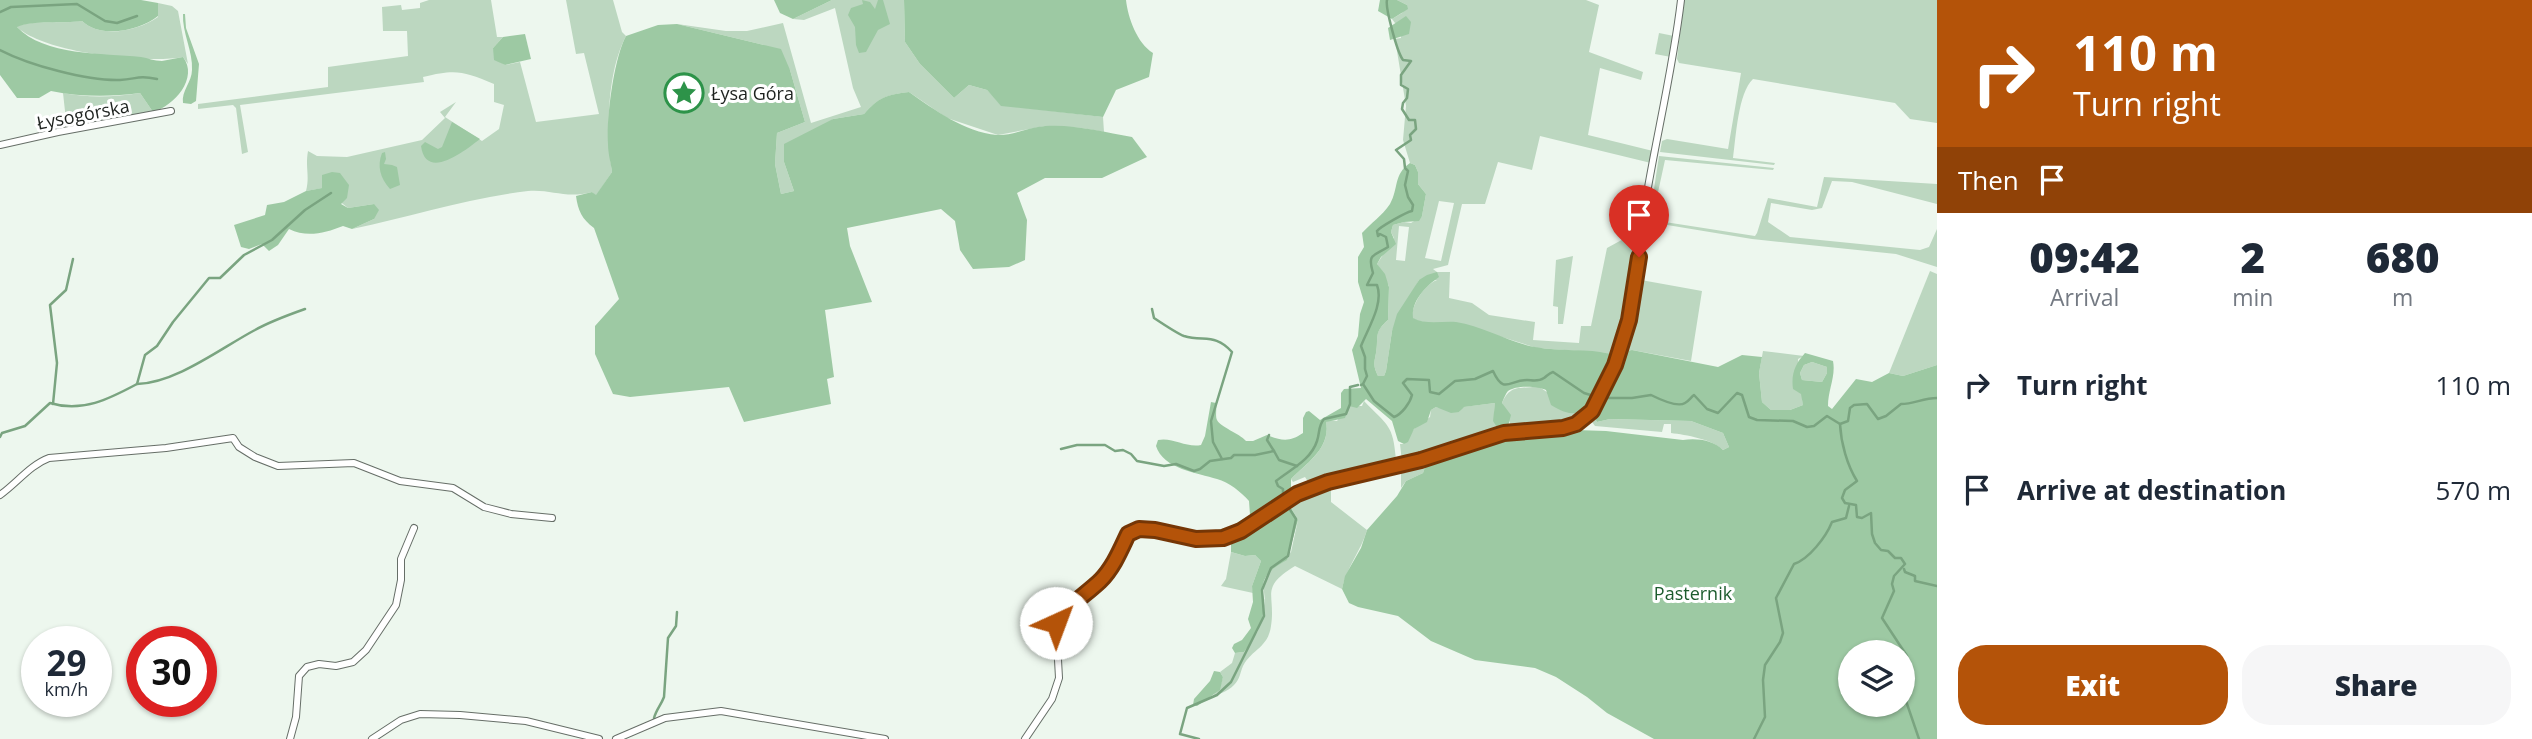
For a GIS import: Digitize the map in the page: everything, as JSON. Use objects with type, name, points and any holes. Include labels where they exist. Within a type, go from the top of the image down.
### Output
[{"type":"street","points":[[1025,739],[1052,699],[1059,678],[1056,623],[1065,609],[1100,581],[1116,561],[1128,534],[1139,529],[1196,539],[1223,538],[1241,531],[1285,501],[1315,486],[1421,460],[1504,433],[1571,427],[1592,411],[1615,365],[1629,320],[1641,230],[1681,0]]},
{"type":"street","name":"Łysogórska","points":[[0,145],[171,111]]},
{"type":"street","points":[[0,495],[39,462],[49,458],[166,449],[233,438],[239,447],[255,457],[278,466],[354,463],[400,481],[453,488],[484,507],[511,514],[552,518]]},
{"type":"street","points":[[290,739],[296,717],[299,676],[307,667],[354,662],[366,650],[396,605],[401,580],[401,559],[414,528]]},
{"type":"street","points":[[616,739],[665,718],[721,711],[885,739]]},
{"type":"street","points":[[372,739],[401,720],[419,714],[526,721],[599,739]]},
{"type":"green space","points":[[0,0],[141,0],[158,3],[158,16],[141,26],[120,31],[99,30],[82,21],[17,27],[42,43],[58,48],[159,61],[183,57],[187,65],[186,82],[169,104],[153,112],[140,93],[96,96],[51,91],[39,98],[17,98],[0,75]]},
{"type":"green space","points":[[429,0],[491,0],[497,37],[503,37],[493,48],[498,61],[505,65],[520,62],[536,122],[599,114],[584,53],[576,54],[566,0],[613,0],[622,32],[626,36],[615,67],[610,103],[612,172],[596,196],[592,192],[574,195],[528,191],[461,203],[352,229],[374,219],[374,204],[348,208],[323,188],[306,191],[308,151],[317,156],[347,157],[422,140],[445,118],[440,112],[456,102],[445,117],[482,141],[499,129],[504,105],[494,102],[494,84],[467,74],[444,73],[423,77],[424,82],[240,105],[248,152],[242,154],[236,108],[233,105],[198,109],[198,104],[328,87],[328,67],[408,56],[407,31],[383,31],[382,7],[401,5],[402,10],[420,8],[420,3]]},
{"type":"green space","points":[[774,0],[832,0],[793,19],[780,13]]},
{"type":"green space","points":[[832,0],[904,0],[905,42],[920,64],[954,98],[969,85],[987,90],[1001,105],[1103,117],[1104,132],[1045,126],[998,135],[947,118],[909,92],[895,94],[879,100],[864,114],[833,119],[784,162],[794,191],[781,194],[775,164],[777,133],[805,122],[790,70],[764,45],[677,24],[747,31],[783,23],[811,123],[861,107],[853,88],[835,8],[804,20],[793,19]]},
{"type":"green space","points":[[862,0],[870,2],[875,9],[878,0],[883,0],[890,24],[878,30],[866,52],[859,53],[855,27],[848,15],[851,8],[863,4]]},
{"type":"green space","points":[[904,0],[1126,0],[1134,30],[1142,43],[1153,53],[1149,77],[1116,90],[1103,117],[1001,106],[987,90],[969,85],[954,98],[920,64],[905,42]]},
{"type":"green space","points":[[1380,0],[1397,0],[1407,5],[1408,9],[1392,19],[1378,11]]},
{"type":"green space","points":[[1397,0],[1586,0],[1599,5],[1589,52],[1643,72],[1641,80],[1600,68],[1588,135],[1653,151],[1651,163],[1540,136],[1532,170],[1498,162],[1485,204],[1462,204],[1448,265],[1433,269],[1437,272],[1450,272],[1449,298],[1472,303],[1489,315],[1535,322],[1533,340],[1579,343],[1581,326],[1591,326],[1607,248],[1638,231],[1625,322],[1614,359],[1606,353],[1537,348],[1489,333],[1418,321],[1412,318],[1416,301],[1428,286],[1437,280],[1419,280],[1392,331],[1384,376],[1378,376],[1374,364],[1380,328],[1388,320],[1389,286],[1377,264],[1394,238],[1391,232],[1393,225],[1411,223],[1422,216],[1426,194],[1418,184],[1418,172],[1415,165],[1410,163],[1403,140],[1406,106],[1395,39],[1401,38],[1399,23],[1392,19],[1402,13],[1407,5]],"holes":[[[1439,201],[1454,203],[1441,261],[1425,258]],[[1399,226],[1409,227],[1405,261],[1396,260]]]},
{"type":"green space","points":[[1684,0],[1937,0],[1937,123],[1910,119],[1895,103],[1753,79],[1741,105],[1733,158],[1775,163],[1774,165],[1660,152],[1662,141],[1667,139],[1728,149],[1741,73],[1679,63],[1677,59]]},
{"type":"green space","points":[[158,3],[172,6],[178,11],[188,64],[183,57],[145,59],[71,50],[29,35],[16,26],[82,21],[99,30],[120,31],[140,26],[158,17]]},
{"type":"green space","points":[[183,14],[199,64],[196,101],[191,104],[183,103],[192,70]]},
{"type":"green space","points":[[1406,16],[1411,22],[1409,34],[1390,40],[1388,28]]},
{"type":"green space","points":[[677,24],[781,49],[805,122],[777,133],[775,164],[781,194],[794,191],[784,162],[784,144],[833,119],[864,114],[884,98],[909,92],[950,119],[973,130],[1003,135],[1045,126],[1089,129],[1132,137],[1147,157],[1102,178],[1045,178],[1017,193],[1027,220],[1025,260],[1009,267],[973,269],[960,250],[955,221],[941,209],[847,228],[850,246],[872,302],[825,310],[834,377],[827,379],[831,404],[744,422],[729,387],[630,397],[613,394],[595,354],[595,326],[619,299],[594,228],[581,214],[576,196],[592,192],[596,195],[612,172],[608,151],[610,105],[618,59],[626,36],[658,25]]},
{"type":"green space","points":[[1659,33],[1674,36],[1671,57],[1655,54]]},
{"type":"green space","points":[[525,34],[531,59],[505,65],[494,60],[493,48],[503,37]]},
{"type":"green space","points":[[63,93],[102,96],[140,93],[153,112],[67,129]]},
{"type":"green space","points":[[452,122],[480,139],[456,156],[438,163],[430,162],[424,156],[421,146],[425,142],[438,149],[442,147]]},
{"type":"green space","points":[[385,152],[384,164],[397,167],[400,185],[390,189],[384,181],[380,167],[380,158]]},
{"type":"green space","points":[[1659,156],[1774,168],[1665,160],[1652,220],[1755,236],[1768,198],[1817,207],[1824,177],[1937,184],[1937,204],[1852,182],[1832,181],[1822,208],[1812,210],[1771,203],[1768,222],[1790,237],[1920,250],[1929,247],[1937,229],[1937,267],[1896,254],[1752,239],[1649,222]]},
{"type":"green space","points":[[1410,163],[1415,165],[1418,184],[1426,194],[1419,221],[1393,225],[1391,232],[1396,244],[1377,264],[1385,274],[1389,287],[1388,320],[1380,328],[1374,365],[1378,376],[1384,376],[1386,371],[1397,314],[1419,280],[1437,272],[1439,277],[1417,300],[1413,318],[1428,322],[1466,324],[1535,347],[1611,354],[1614,359],[1599,394],[1593,404],[1576,413],[1565,412],[1551,405],[1546,390],[1527,387],[1512,389],[1507,392],[1502,403],[1511,415],[1507,430],[1500,432],[1493,421],[1495,403],[1464,407],[1459,412],[1451,413],[1436,407],[1431,410],[1427,422],[1414,429],[1408,442],[1404,444],[1398,441],[1392,421],[1366,399],[1357,408],[1349,406],[1345,418],[1326,422],[1325,440],[1310,461],[1291,479],[1291,493],[1232,532],[1213,537],[1213,531],[1230,527],[1250,515],[1249,501],[1226,482],[1173,465],[1160,454],[1156,446],[1158,440],[1201,445],[1211,402],[1216,403],[1216,418],[1219,423],[1246,441],[1267,435],[1282,439],[1294,438],[1303,433],[1303,418],[1306,412],[1309,411],[1320,420],[1341,408],[1341,393],[1344,389],[1361,388],[1352,350],[1358,336],[1364,302],[1358,282],[1358,257],[1364,247],[1362,233],[1390,204],[1401,172]]},
{"type":"green space","points":[[340,173],[349,185],[347,198],[341,204],[348,208],[374,204],[379,210],[374,219],[352,229],[343,226],[330,231],[302,233],[289,229],[278,245],[269,251],[262,244],[249,249],[241,247],[234,225],[265,215],[267,205],[284,202],[306,191],[322,188],[322,175]]},
{"type":"green space","points":[[1573,256],[1563,324],[1558,324],[1558,307],[1553,306],[1556,260]]},
{"type":"green space","points":[[1930,271],[1937,274],[1937,365],[1903,376],[1889,373]]},
{"type":"green space","points":[[1641,280],[1702,291],[1691,361],[1626,351]]},
{"type":"green space","name":"Pasternik","points":[[1632,350],[1718,367],[1742,355],[1762,357],[1759,373],[1762,402],[1771,410],[1790,410],[1803,405],[1801,394],[1793,389],[1793,374],[1805,353],[1833,361],[1828,406],[1832,409],[1856,379],[1872,382],[1889,373],[1903,376],[1937,365],[1937,739],[1654,739],[1607,713],[1556,677],[1535,668],[1475,660],[1431,641],[1398,616],[1349,603],[1342,589],[1345,576],[1361,548],[1367,530],[1397,496],[1406,481],[1423,473],[1427,461],[1485,442],[1535,433],[1576,430],[1699,440],[1710,442],[1723,450],[1729,447],[1723,433],[1691,421],[1610,419],[1597,422],[1594,417],[1626,351]],"holes":[[[1812,362],[1827,367],[1822,382],[1802,380],[1800,373],[1804,365]]]},
{"type":"green space","points":[[1763,351],[1804,356],[1798,359],[1803,405],[1790,410],[1771,410],[1762,402],[1759,373]]},
{"type":"green space","points":[[1812,362],[1827,367],[1822,382],[1802,380],[1800,373],[1804,365]]},
{"type":"green space","points":[[1538,386],[1579,414],[1586,413],[1570,424],[1507,430],[1510,423],[1502,403],[1505,397],[1513,390]]},
{"type":"green space","points":[[1364,401],[1391,432],[1395,463],[1309,483],[1305,477],[1293,482],[1291,479],[1310,461],[1325,440],[1326,422],[1337,421],[1348,406],[1362,406]]},
{"type":"green space","points":[[1495,403],[1494,421],[1500,432],[1402,462],[1400,444],[1404,444],[1414,429],[1430,417],[1431,410],[1436,407],[1459,412],[1463,407]]},
{"type":"green space","points":[[1594,417],[1597,422],[1610,419],[1691,421],[1723,433],[1729,447],[1723,450],[1706,440],[1671,433],[1671,424],[1664,424],[1662,432],[1595,426],[1592,422]]},
{"type":"green space","points":[[1427,461],[1423,473],[1406,481],[1401,488],[1401,473],[1397,474],[1398,468]]},
{"type":"green space","points":[[1387,471],[1385,476],[1331,489],[1331,502],[1367,530],[1342,589],[1295,566],[1284,574],[1277,580],[1271,592],[1272,615],[1267,639],[1247,660],[1234,685],[1210,698],[1219,690],[1223,677],[1220,672],[1232,663],[1235,653],[1244,652],[1258,631],[1265,601],[1263,583],[1268,573],[1291,552],[1298,520],[1288,503],[1324,485]]},
{"type":"green space","points":[[1288,503],[1298,520],[1287,560],[1266,577],[1263,612],[1258,630],[1244,652],[1235,653],[1232,648],[1234,644],[1242,640],[1251,628],[1248,619],[1253,602],[1252,586],[1261,561],[1255,555],[1245,556],[1231,552],[1231,542]]},
{"type":"green space","points":[[1231,552],[1245,556],[1255,555],[1261,561],[1252,586],[1253,593],[1221,586],[1226,579]]},
{"type":"green space","points":[[1214,671],[1220,672],[1223,677],[1220,690],[1197,706],[1193,705],[1194,699],[1210,681]]},
{"type":"waterway","points":[[1363,384],[1367,376],[1361,346],[1374,316],[1379,292],[1377,285],[1367,285],[1373,273],[1371,258],[1388,247],[1386,237],[1380,234],[1378,236],[1377,231],[1412,211],[1413,205],[1405,185],[1408,171],[1404,159],[1396,150],[1411,140],[1410,135],[1416,129],[1415,120],[1409,120],[1402,109],[1408,89],[1401,85],[1401,75],[1411,61],[1403,60],[1401,55],[1387,0]]},
{"type":"waterway","points":[[0,12],[11,7],[77,4],[105,21],[117,23],[137,16]]},
{"type":"waterway","points":[[0,50],[75,75],[107,80],[141,77],[157,79]]},
{"type":"waterway","points":[[0,437],[2,433],[25,426],[50,403],[62,406],[95,403],[137,384],[145,355],[157,346],[209,278],[220,278],[244,255],[272,240],[305,210],[331,193]]},
{"type":"waterway","points":[[53,404],[57,363],[50,305],[66,290],[73,259]]},
{"type":"waterway","points":[[137,384],[167,378],[183,371],[261,327],[305,309]]},
{"type":"waterway","points":[[1152,309],[1154,318],[1178,333],[1191,338],[1215,340],[1232,352],[1211,421],[1213,442],[1222,459]]},
{"type":"waterway","points":[[1361,385],[1363,384],[1374,401],[1394,417],[1403,411],[1411,398],[1412,395],[1403,383],[1407,379],[1429,380],[1430,392],[1439,394],[1455,381],[1475,379],[1493,371],[1500,383],[1504,384],[1540,380],[1553,372],[1584,393],[1597,397]]},
{"type":"waterway","points":[[1283,496],[1283,489],[1276,481],[1310,454],[1324,419],[1346,414],[1350,404],[1350,387],[1358,385]]},
{"type":"waterway","points":[[1607,398],[1651,395],[1682,404],[1694,395],[1707,409],[1718,413],[1737,393],[1742,395],[1749,417],[1757,420],[1793,421],[1807,427],[1814,426],[1827,416],[1840,424],[1848,421],[1850,408],[1854,405],[1867,404],[1878,419],[1901,404],[1937,398]]},
{"type":"waterway","points":[[1840,424],[1845,454],[1857,481],[1845,490],[1842,498],[1845,503],[1856,505],[1857,517],[1862,518],[1871,513],[1875,543],[1881,550],[1888,551],[1895,558],[1901,558],[1905,564],[1894,576],[1894,591],[1882,618],[1907,656],[1909,664],[1903,683],[1919,739]]},
{"type":"waterway","points":[[1269,435],[1267,440],[1274,451]]},
{"type":"waterway","points":[[1061,449],[1077,445],[1105,445],[1115,451],[1123,450],[1137,461],[1164,466],[1176,464],[1194,471],[1210,461],[1231,458],[1234,455],[1274,451],[1279,460],[1297,466]]},
{"type":"waterway","points":[[1199,739],[1180,734],[1187,708],[1217,695],[1231,682],[1264,616],[1262,590],[1271,568],[1288,556],[1296,519],[1287,505]]},
{"type":"waterway","points":[[1754,739],[1765,717],[1765,665],[1783,633],[1776,598],[1794,564],[1816,547],[1832,522],[1846,518],[1849,506]]},
{"type":"waterway","points":[[1904,569],[1915,576],[1915,581],[1937,586]]},
{"type":"waterway","points":[[654,718],[664,697],[668,638],[676,626],[677,612]]},
{"type":"place","name":"Łysa Góra","points":[[684,93]]},
{"type":"route","points":[[1056,623],[1065,609],[1100,581],[1116,561],[1128,534],[1139,529],[1196,539],[1223,538],[1241,531],[1285,501],[1315,486],[1421,460],[1504,433],[1563,428],[1576,424],[1596,405],[1615,365],[1629,320],[1639,257]]}]
